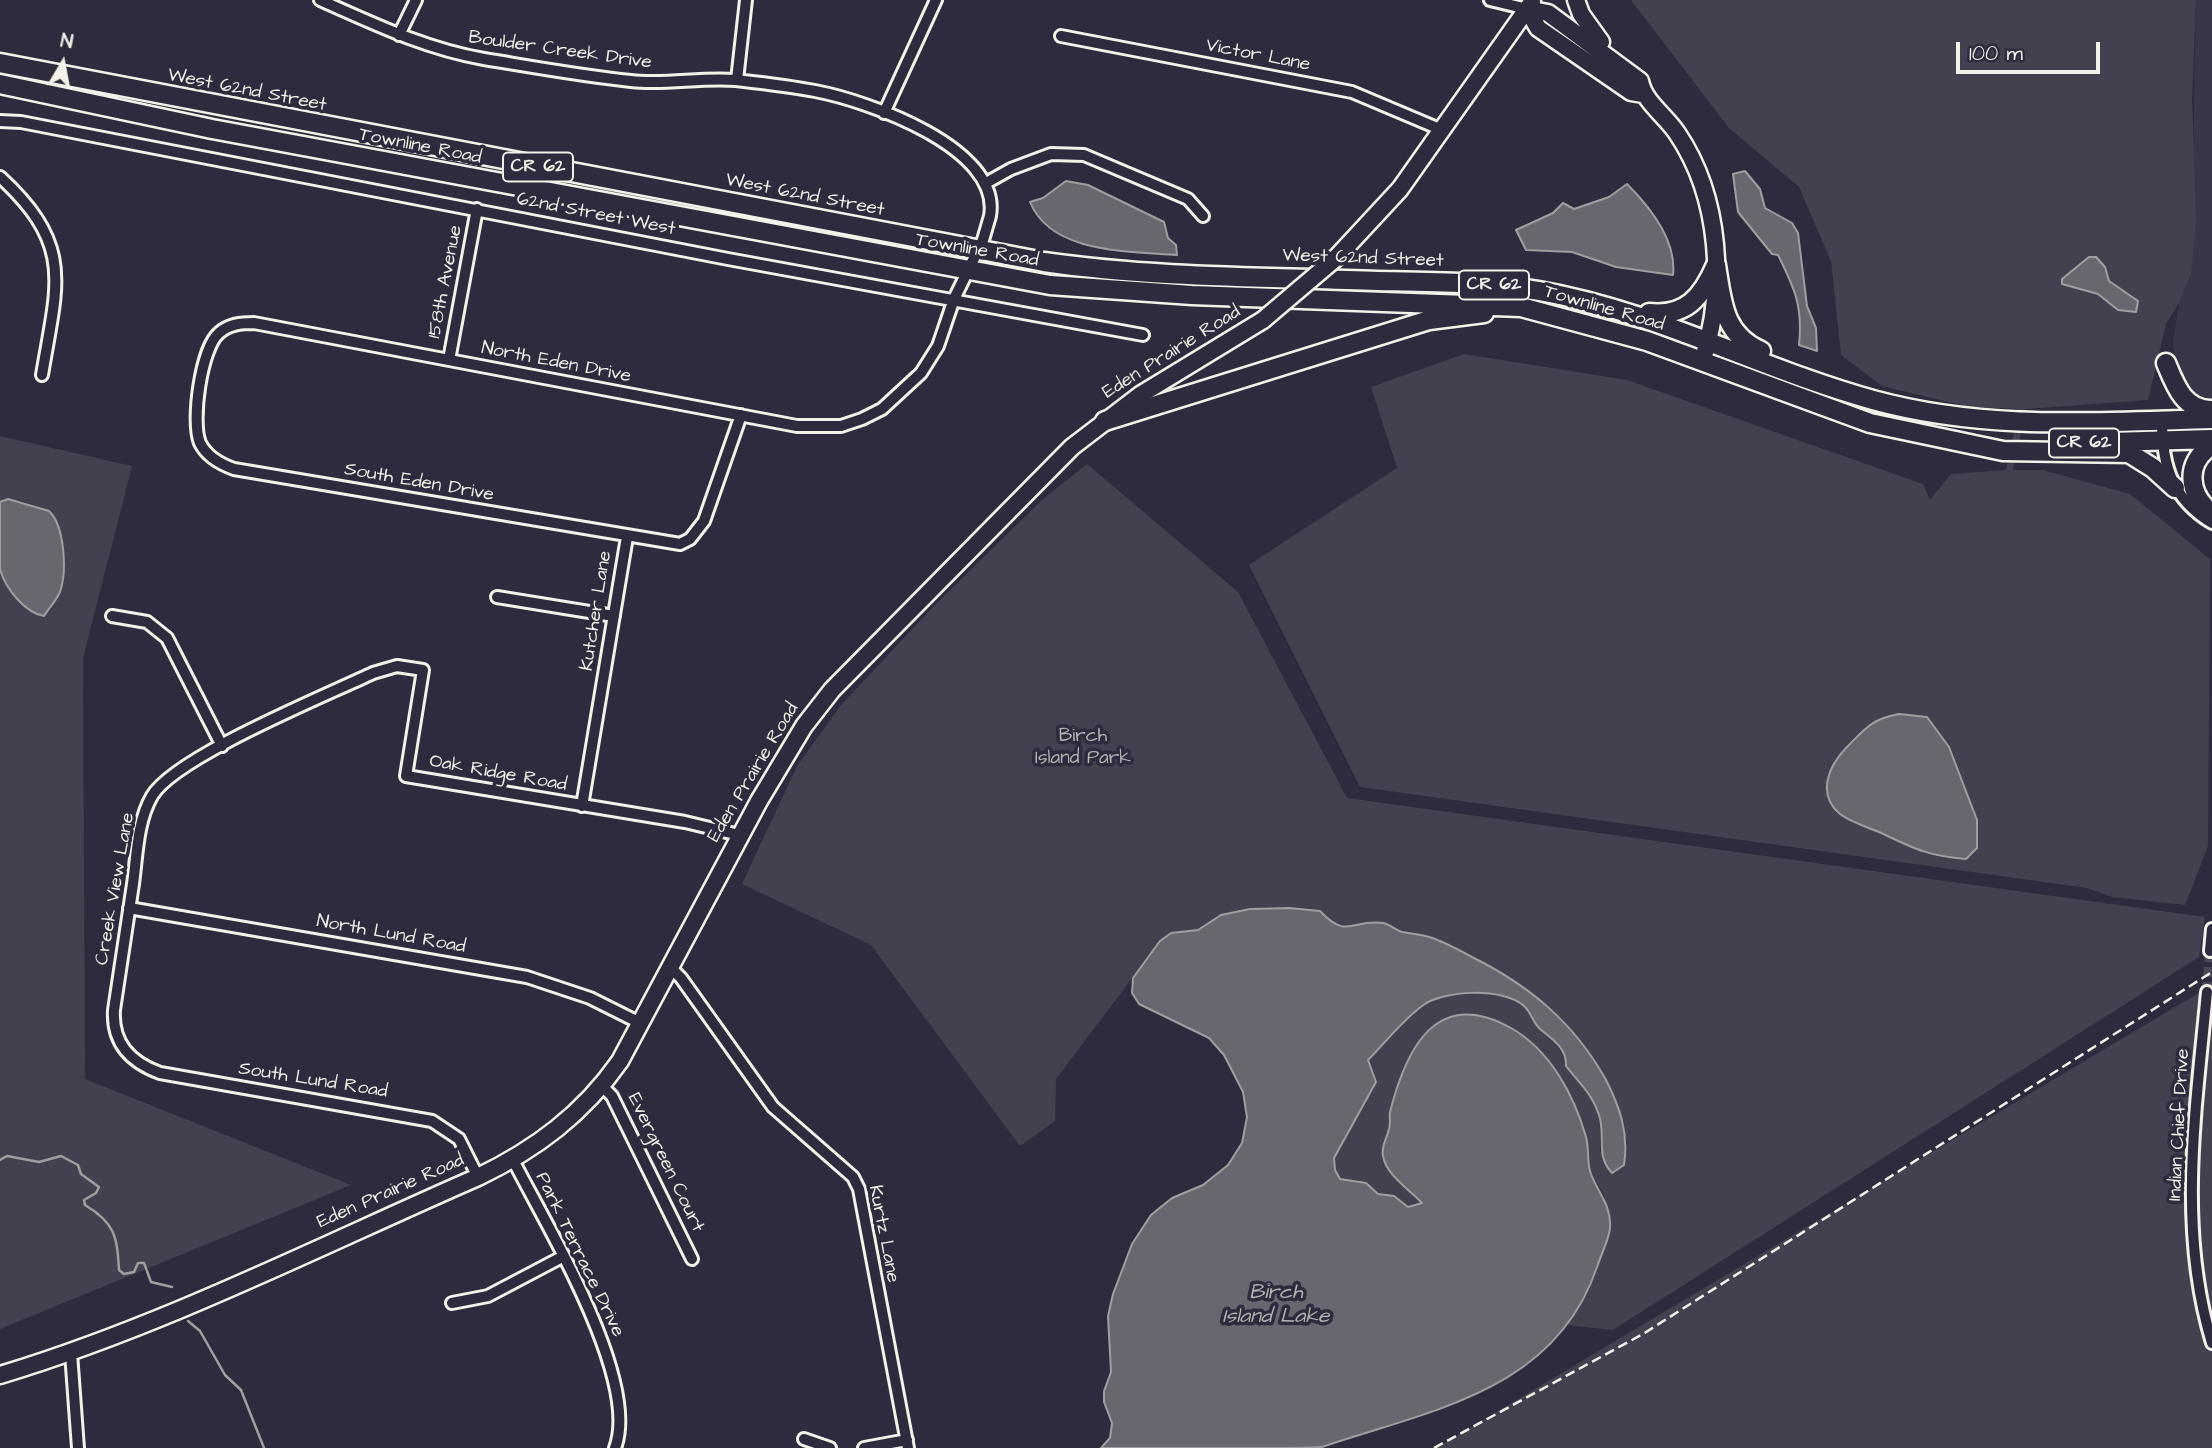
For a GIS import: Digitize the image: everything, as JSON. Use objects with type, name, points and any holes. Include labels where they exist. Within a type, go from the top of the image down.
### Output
[{"type":"main road","points":[[1576,0],[1589,28],[1624,67]]},
{"type":"main road","points":[[1530,4],[1548,13],[1640,81],[1643,94],[1677,133],[1690,156],[1711,219],[1723,311],[1741,340],[1765,353],[1867,391],[1871,400]]},
{"type":"main road","points":[[1530,4],[1538,28],[1631,92],[1643,94]]},
{"type":"main road","name":"Eden Prairie Road","points":[[0,1375],[71,1353],[478,1177],[513,1160],[555,1131],[602,1086],[671,968],[739,835],[804,726],[832,690],[1048,469],[1139,395],[1263,320],[1336,258],[1400,189],[1530,4]]},
{"type":"main road","name":"West 62nd Street","points":[[0,64],[977,250],[1125,272],[1493,285],[1561,295],[1616,307],[1871,400]]},
{"type":"main road","name":"Townline Road","points":[[0,84],[212,129],[967,272],[1049,285],[1121,291],[1521,307],[1603,327],[1870,423],[1942,438]]},
{"type":"main road","points":[[1616,307],[1660,314],[1682,310],[1701,294],[1716,265]]},
{"type":"main road","points":[[1702,362],[1709,340],[1716,265]]},
{"type":"main road","points":[[1105,421],[1429,320],[1475,313],[1558,317]]},
{"type":"main road","points":[[2166,363],[2177,389],[2186,401],[2199,409],[2212,410]]},
{"type":"main road","name":"CR 62","points":[[1871,400],[1935,414],[2014,424],[2212,419]]},
{"type":"main road","points":[[1942,438],[2003,451],[2129,453],[2153,468],[2175,488]]},
{"type":"main road","name":"CR 62","points":[[1942,438],[2055,444],[2212,439]]},
{"type":"main road","points":[[2212,445],[2198,458],[2192,481],[2196,497],[2212,513]]},
{"type":"street","name":"Boulder Creek Drive","points":[[320,0],[399,35],[482,59],[630,81],[737,80],[817,91],[884,113],[945,143],[961,155],[986,183]]},
{"type":"street","points":[[399,35],[416,0]]},
{"type":"street","points":[[737,80],[746,0]]},
{"type":"street","points":[[884,113],[936,0]]},
{"type":"street","points":[[1490,0],[1530,4]]},
{"type":"street","name":"Victor Lane","points":[[1061,36],[1352,92],[1442,130]]},
{"type":"street","name":"62nd Street West","points":[[0,121],[21,122],[728,260],[1143,335]]},
{"type":"street","points":[[954,299],[983,240],[993,203],[986,183],[1011,169],[1051,154],[1084,155],[1188,199],[1203,216]]},
{"type":"street","points":[[0,177],[33,209],[43,225],[55,263],[56,283],[42,375]]},
{"type":"street","name":"158th Avenue","points":[[449,360],[477,209]]},
{"type":"street","name":"North Eden Drive","points":[[209,455],[201,443],[197,429],[205,357],[217,334],[228,327],[254,323],[819,428],[841,426],[883,409],[931,361],[954,299]]},
{"type":"street","name":"Kutcher Lane","points":[[582,806],[627,537],[680,544],[698,531],[741,415]]},
{"type":"street","points":[[2162,421],[2165,466],[2175,488],[2188,506],[2212,523]]},
{"type":"street","name":"South Eden Drive","points":[[209,455],[234,469],[627,537]]},
{"type":"street","points":[[497,597],[614,616]]},
{"type":"street","points":[[112,616],[147,622],[167,638],[222,746]]},
{"type":"street","name":"Oak Ridge Road","points":[[222,746],[373,673],[393,667],[422,670],[405,776],[685,822],[739,835]]},
{"type":"street","name":"Creek View Lane","points":[[121,1047],[113,1023],[114,1010],[141,829],[152,796],[175,771],[222,746]]},
{"type":"street","name":"North Lund Road","points":[[129,908],[527,977],[590,998],[640,1023]]},
{"type":"street","points":[[2210,951],[2212,929]]},
{"type":"street","name":"Kurtz Lane","points":[[671,968],[681,978],[773,1107],[853,1177],[859,1189],[907,1444]]},
{"type":"street","name":"Indian Chief Drive","points":[[2207,992],[2190,1181],[2203,1303],[2212,1343]]},
{"type":"street","name":"South Lund Road","points":[[121,1047],[132,1058],[160,1073],[432,1121],[459,1139],[478,1177]]},
{"type":"street","name":"Evergreen Court","points":[[602,1086],[612,1096],[692,1259]]},
{"type":"street","name":"Park Terrace Drive","points":[[513,1160],[562,1257],[608,1358],[620,1426],[615,1448]]},
{"type":"street","points":[[452,1303],[477,1300],[562,1257]]},
{"type":"street","points":[[71,1353],[78,1448]]},
{"type":"street","points":[[804,1439],[830,1448]]},
{"type":"street","points":[[864,1448],[907,1444]]},
{"type":"shaded area","points":[[2196,0],[2212,0],[2212,407],[2187,398],[2177,378],[2173,342],[2179,303],[2191,274]]},
{"type":"green space","points":[[1631,0],[2196,0],[2192,99],[2196,221],[2191,274],[2179,303],[2166,324],[2148,400],[2026,409],[2013,470],[2043,470],[2130,494],[2210,559],[2208,846],[2185,905],[2112,897],[2087,888],[1360,787],[1249,565],[1397,468],[1371,387],[1464,354],[1627,380],[1923,484],[1930,500],[1951,474],[2006,470],[2019,409],[1969,407],[1882,386],[1841,355],[1831,261],[1799,187],[1729,128]]},
{"type":"green space","points":[[0,436],[132,466],[83,658],[85,1079],[351,1185],[0,1329],[0,571],[61,586],[63,539],[54,515],[21,501],[0,502]]},
{"type":"green space","name":"Birch Island Park","points":[[1087,464],[1238,592],[1347,798],[2205,917],[2199,957],[1613,1330],[1567,1325],[1590,1288],[1610,1229],[1604,1195],[1590,1172],[1586,1138],[1557,1072],[1389,1115],[1390,1129],[1383,1142],[1406,1188],[1422,1203],[1408,1208],[1394,1196],[1378,1194],[1366,1183],[1340,1179],[1335,1170],[1334,1158],[1376,1083],[1368,1060],[1423,1005],[1448,995],[1481,992],[1500,995],[1524,1006],[1538,1028],[1554,1038],[1573,1075],[1580,1079],[1590,1093],[1600,1118],[1600,1152],[1627,1144],[1619,1113],[1607,1084],[1573,1033],[1527,991],[1500,973],[1429,937],[1402,932],[1383,923],[1344,927],[1329,920],[1319,911],[1269,908],[1231,912],[1199,929],[1165,938],[1160,941],[1056,1079],[1055,1121],[1020,1146],[871,945],[742,884],[797,766],[841,705],[934,606],[1041,501]]},
{"type":"green space","points":[[2212,985],[2212,1448],[1436,1448]]},
{"type":"water","points":[[1745,171],[1760,189],[1765,208],[1792,223],[1798,233],[1807,306],[1816,328],[1817,351],[1799,345],[1799,309],[1778,255],[1772,254],[1738,212],[1733,174]]},
{"type":"water","points":[[1066,181],[1088,185],[1164,222],[1168,238],[1176,245],[1177,255],[1093,246],[1073,241],[1055,232],[1040,219],[1030,202],[1043,198]]},
{"type":"water","points":[[1627,184],[1660,225],[1671,250],[1673,275],[1616,267],[1572,252],[1526,250],[1516,230],[1553,213],[1563,203],[1574,209],[1609,197]]},
{"type":"water","points":[[2089,257],[2096,257],[2105,267],[2109,281],[2138,301],[2136,312],[2118,310],[2098,294],[2062,284],[2062,279]]},
{"type":"water","points":[[8,499],[49,511],[58,527],[64,562],[62,583],[60,592],[44,616],[30,610],[17,599],[6,584],[0,569],[0,502]]},
{"type":"water","points":[[1899,714],[1927,717],[1949,747],[1977,820],[1977,848],[1966,859],[1941,856],[1901,843],[1840,814],[1828,798],[1830,772],[1840,755],[1869,726]]},
{"type":"water","name":"Birch Island Lake","points":[[1289,908],[1320,911],[1337,925],[1344,927],[1383,923],[1402,932],[1422,935],[1462,951],[1513,980],[1548,1007],[1579,1040],[1605,1078],[1622,1120],[1624,1165],[1612,1173],[1602,1152],[1601,1123],[1596,1107],[1566,1066],[1564,1054],[1558,1044],[1538,1027],[1524,1006],[1514,1000],[1488,993],[1458,994],[1422,1006],[1368,1060],[1376,1082],[1334,1158],[1335,1170],[1340,1179],[1366,1183],[1378,1194],[1394,1196],[1408,1207],[1422,1203],[1393,1176],[1383,1156],[1383,1145],[1390,1127],[1390,1112],[1397,1089],[1405,1066],[1428,1031],[1444,1020],[1463,1015],[1485,1017],[1525,1037],[1559,1075],[1581,1121],[1590,1171],[1609,1212],[1610,1229],[1606,1243],[1578,1309],[1552,1343],[1520,1369],[1484,1390],[1445,1407],[1322,1447],[1101,1448],[1110,1438],[1112,1423],[1104,1402],[1104,1391],[1111,1372],[1108,1316],[1113,1294],[1132,1244],[1151,1215],[1172,1198],[1203,1185],[1228,1165],[1242,1143],[1247,1117],[1243,1092],[1224,1055],[1209,1038],[1139,1004],[1132,993],[1133,978],[1160,941],[1171,933],[1198,930],[1221,915],[1250,909]]},
{"type":"waterway","points":[[0,1160],[7,1156],[39,1162],[61,1156],[78,1165],[81,1174],[99,1187],[96,1193],[84,1200],[85,1205],[103,1218],[112,1232],[119,1270],[124,1274],[134,1272],[138,1263],[144,1263],[151,1282],[172,1287]]},
{"type":"waterway","points":[[188,1321],[200,1331],[225,1375],[241,1390],[264,1448]]},
{"type":"tunnel","points":[[2207,992],[2210,951]]},
{"type":"railway","points":[[1434,1448],[1643,1334],[2212,972]]}]
